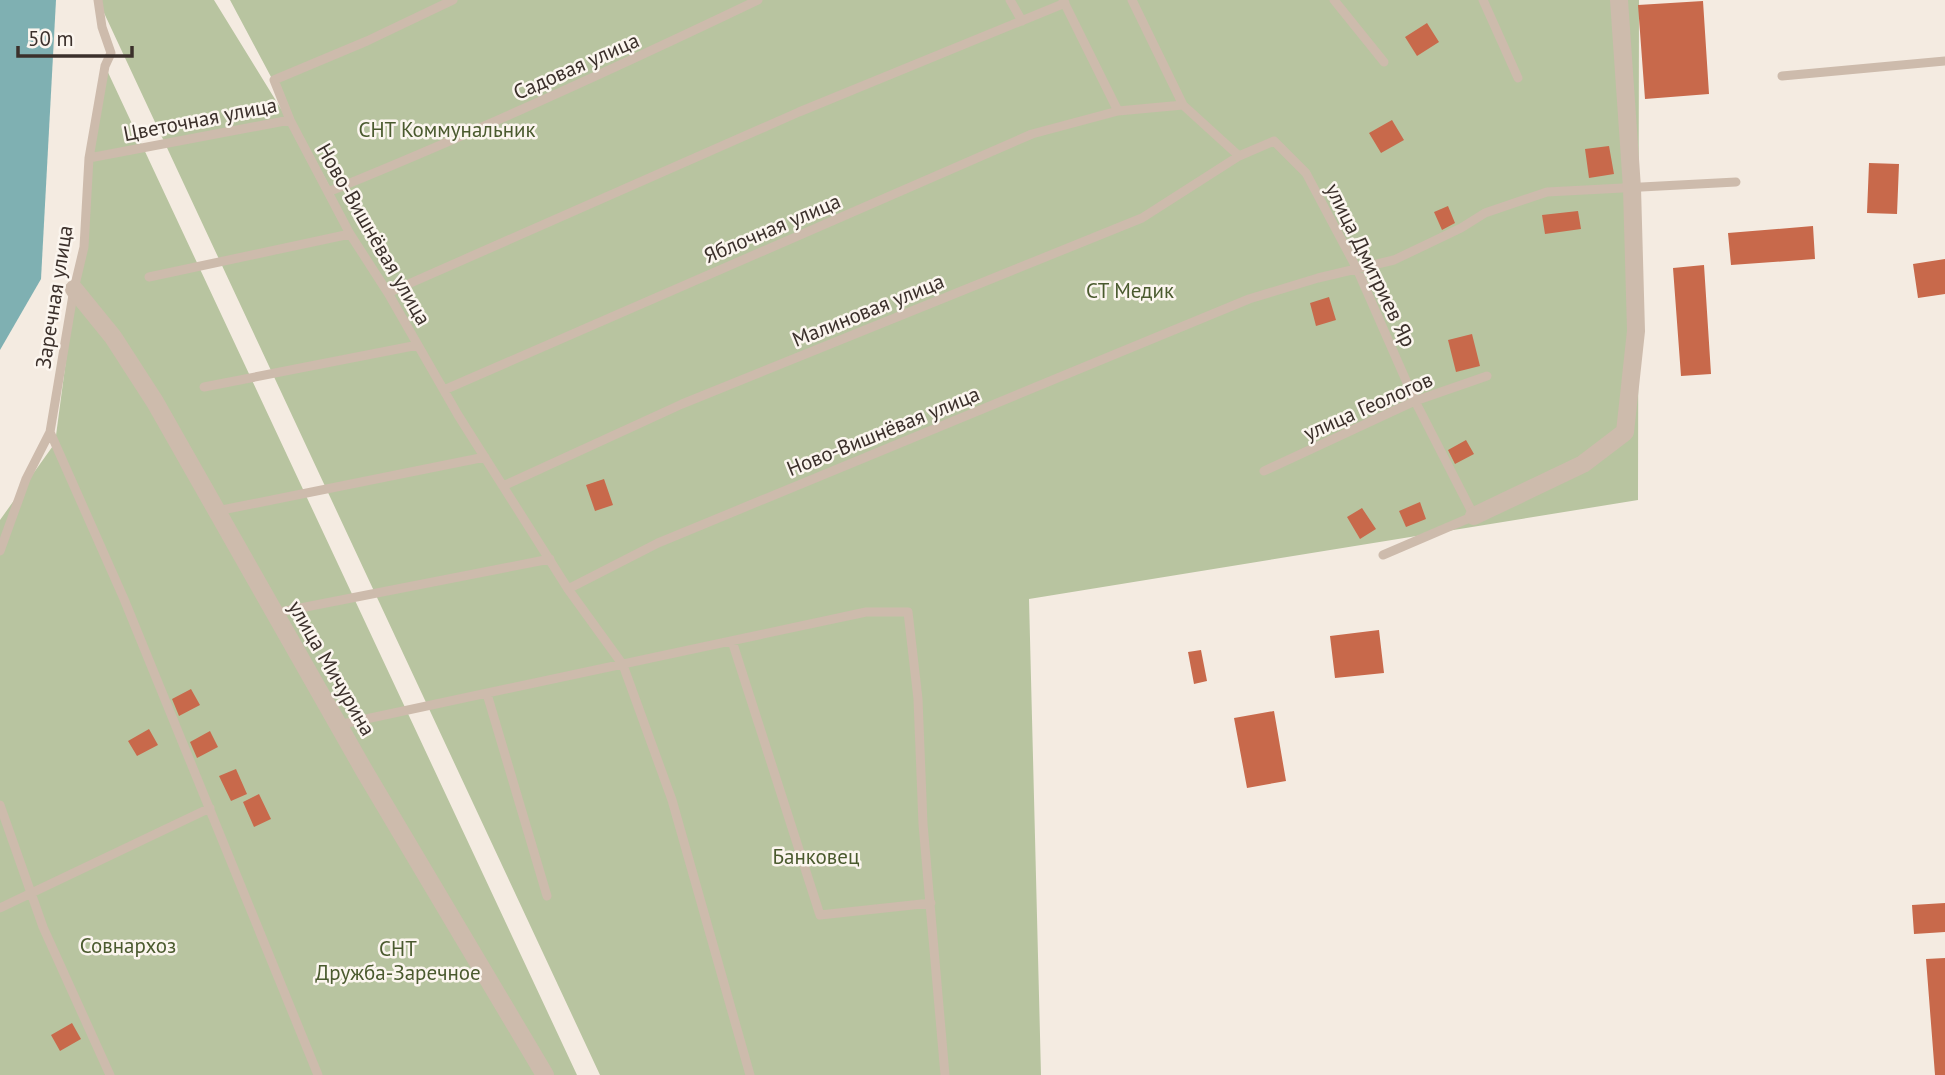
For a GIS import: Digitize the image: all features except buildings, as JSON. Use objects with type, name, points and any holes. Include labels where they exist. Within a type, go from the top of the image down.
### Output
[{"type":"street","points":[[1474,516],[1583,464],[1625,432],[1636,331],[1632,188],[1619,0]]},
{"type":"street","name":"улица Мичурина","points":[[74,289],[113,337],[148,391],[338,725],[545,1075]]},
{"type":"lane","name":"Заречная улица","points":[[0,551],[26,479],[50,432],[74,289],[84,247],[89,158],[105,66],[111,53],[102,27],[98,0]]},
{"type":"lane","name":"Цветочная улица","points":[[89,158],[290,120],[274,80],[367,41],[453,0]]},
{"type":"lane","name":"Садовая улица","points":[[328,192],[444,145],[593,79],[758,0]]},
{"type":"lane","points":[[1010,0],[1023,20]]},
{"type":"lane","points":[[1132,0],[1183,105],[1239,156]]},
{"type":"lane","points":[[1334,0],[1384,62]]},
{"type":"lane","points":[[1483,0],[1518,78]]},
{"type":"lane","points":[[388,293],[787,117],[1064,2],[1118,111],[1183,105]]},
{"type":"lane","points":[[1782,76],[1945,61]]},
{"type":"lane","name":"Яблочная улица","points":[[444,390],[1032,134],[1118,111]]},
{"type":"lane","name":"Ново-Вишнёвая улица","points":[[290,120],[350,234],[568,589],[658,543],[1249,299],[1394,260],[1461,228],[1485,213],[1547,192],[1736,182]]},
{"type":"lane","name":"улица Дмитриев Яр","points":[[1239,156],[1274,141],[1306,173],[1357,269],[1415,401],[1474,516]]},
{"type":"lane","name":"Малиновая улица","points":[[503,486],[682,404],[1142,218],[1239,156]]},
{"type":"lane","points":[[149,277],[350,234]]},
{"type":"lane","points":[[204,387],[418,345]]},
{"type":"lane","name":"улица Геологов","points":[[1264,471],[1415,401],[1487,376]]},
{"type":"lane","points":[[50,432],[124,599],[318,1075]]},
{"type":"lane","points":[[217,511],[485,457]]},
{"type":"lane","points":[[1383,555],[1474,516]]},
{"type":"lane","points":[[275,613],[550,559]]},
{"type":"lane","points":[[568,589],[623,665],[672,800],[750,1075]]},
{"type":"lane","points":[[338,725],[866,612],[908,612],[918,699],[923,824],[944,1075]]},
{"type":"lane","points":[[732,641],[820,915],[931,903]]},
{"type":"lane","points":[[487,694],[547,896]]},
{"type":"lane","points":[[0,805],[43,927],[110,1075]]},
{"type":"lane","points":[[0,908],[209,808]]},
{"type":"green space","points":[[98,0],[214,0],[334,195],[230,0],[1639,0],[1638,500],[1029,599],[1041,1075],[600,1075]]},
{"type":"green space","name":"СНТ Дружба-Заречное","points":[[105,66],[577,1075],[0,1075],[0,520],[55,443]]},
{"type":"water","points":[[0,0],[56,0],[41,279],[0,350]]},
{"type":"park label","name":"СНТ Коммунальник","points":[[447,129]]},
{"type":"park label","name":"СТ Медик","points":[[1130,290]]},
{"type":"park label","name":"Банковец","points":[[816,856]]},
{"type":"park label","name":"Совнархоз","points":[[128,945]]}]
